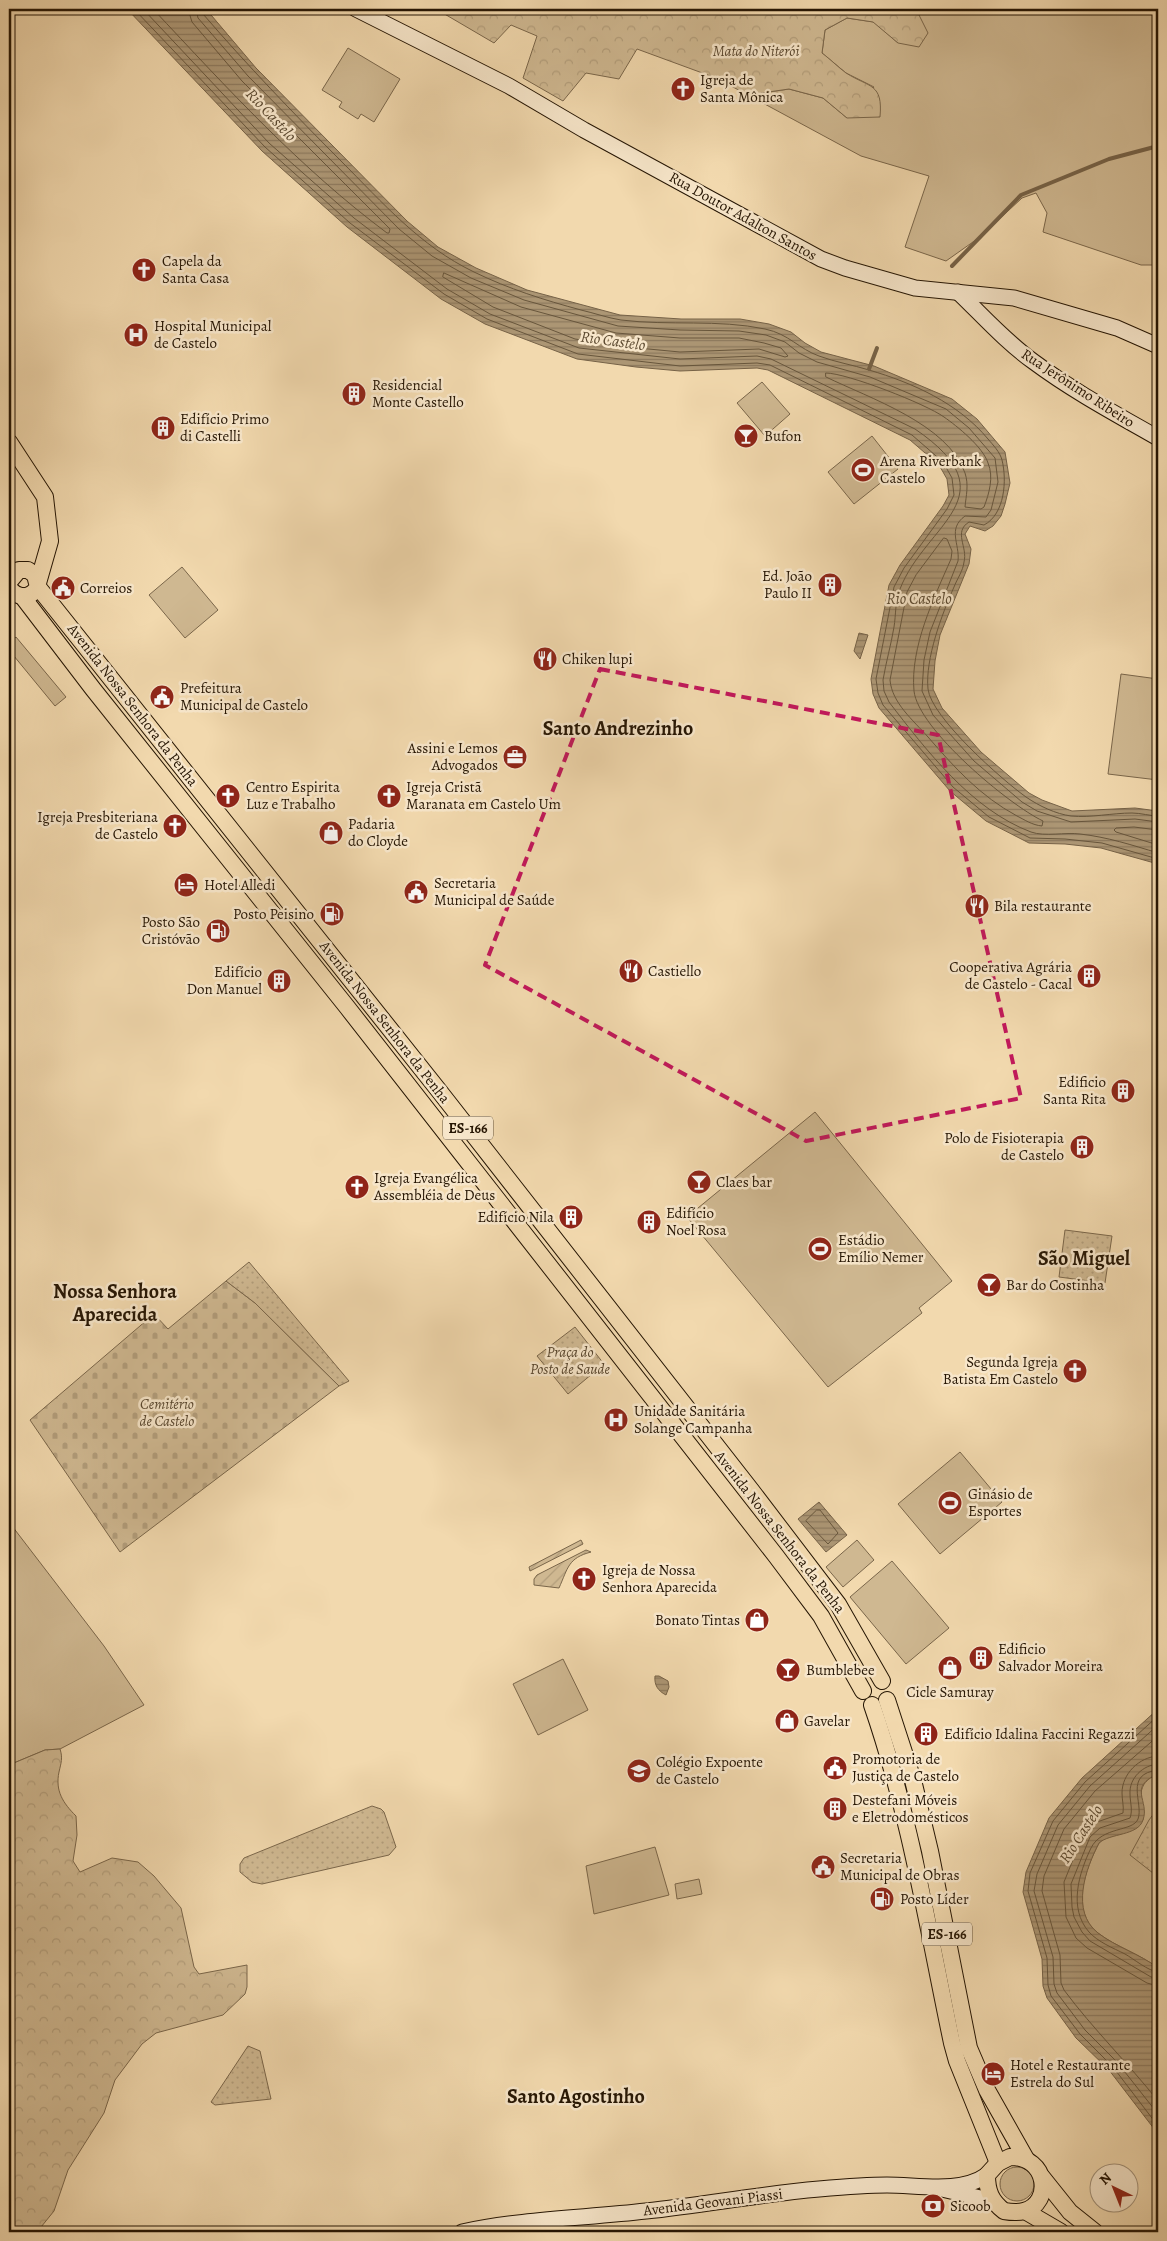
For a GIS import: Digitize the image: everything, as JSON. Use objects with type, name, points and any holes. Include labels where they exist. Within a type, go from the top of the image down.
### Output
[{"type":"main road","name":"Rua Doutor Adalton Santos","points":[[356,9],[509,86],[584,130],[821,259],[864,274],[915,288],[1014,298],[1117,328],[1158,346]]},
{"type":"main road","name":"Rua Jerônimo Ribeiro","points":[[958,292],[1004,338],[1035,363],[1122,418],[1158,438]]},
{"type":"main road","points":[[9,442],[46,497],[50,541],[38,585],[31,595],[16,592]]},
{"type":"main road","name":"Avenida Nossa Senhora da Penha","points":[[9,582],[15,573],[24,569],[32,571],[38,585],[440,1092],[838,1604],[882,1681]]},
{"type":"main road","name":"Avenida Nossa Senhora da Penha","points":[[16,592],[532,1242],[820,1616],[863,1691]]},
{"type":"main road","points":[[93,689],[110,675]]},
{"type":"main road","points":[[820,1616],[838,1604]]},
{"type":"main road","points":[[882,1681],[889,1691],[879,1703],[865,1700],[863,1691],[870,1682],[882,1681]]},
{"type":"main road","name":"ES-166","points":[[879,1703],[887,1748],[959,2041],[1026,2159],[1033,2163],[1070,2212],[1095,2232]]},
{"type":"main road","name":"ES-166","points":[[959,2041],[957,2061],[993,2169],[987,2186],[993,2201]]},
{"type":"main road","points":[[993,2169],[1010,2157],[1026,2159]]},
{"type":"main road","name":"Avenida Geovani Piassi","points":[[462,2232],[493,2225],[648,2211],[819,2189],[886,2185],[936,2187],[973,2182],[993,2169]]},
{"type":"main road","points":[[1025,2211],[1041,2195],[1042,2177]]},
{"type":"main road","name":"Avenida Geovani Piassi","points":[[936,2187],[993,2201]]},
{"type":"main road","points":[[993,2201],[1004,2211],[1025,2211],[1061,2232]]},
{"type":"highlighted area","points":[[600,669],[938,735],[1021,1098],[806,1141],[485,965]]},
{"type":"green space","name":"Mata do Niterói","points":[[436,9],[916,9],[928,33],[919,47],[898,43],[873,22],[847,18],[825,30],[822,53],[846,73],[873,88],[879,98],[880,117],[847,118],[823,98],[789,89],[748,95],[716,78],[637,49],[619,79],[586,73],[563,101],[523,78],[537,36],[511,25],[494,43]]},
{"type":"green space","points":[[916,9],[1158,9],[1158,265],[1141,265],[1043,232],[1047,213],[1036,193],[1022,198],[980,237],[946,261],[905,247],[929,176],[861,156],[748,95],[789,89],[823,98],[847,118],[874,87],[846,73],[822,53],[825,30],[847,18],[874,22],[898,43],[920,13]]},
{"type":"green space","points":[[348,48],[400,79],[374,122],[361,114],[358,119],[339,107],[342,102],[322,90]]},
{"type":"green space","points":[[762,382],[790,414],[765,436],[737,403]]},
{"type":"green space","name":"Arena Riverbank Castelo","points":[[872,436],[898,469],[854,504],[828,472]]},
{"type":"green space","points":[[182,567],[218,610],[185,638],[149,595]]},
{"type":"green space","points":[[16,637],[66,697],[55,706],[9,650],[9,643]]},
{"type":"green space","points":[[1121,674],[1158,679],[1158,780],[1108,774]]},
{"type":"green space","name":"Estádio Emílio Nemer","points":[[815,1112],[952,1281],[919,1308],[922,1313],[828,1387],[687,1217]]},
{"type":"green space","points":[[1065,1230],[1112,1236],[1105,1283],[1059,1277]]},
{"type":"green space","points":[[249,1262],[349,1381],[339,1386],[255,1303],[226,1281]]},
{"type":"green space","name":"Cemitério de Castelo","points":[[226,1281],[255,1303],[339,1386],[120,1552],[30,1420],[154,1314],[168,1329]]},
{"type":"green space","name":"Praça do Posto de Saude","points":[[575,1327],[604,1364],[568,1394],[537,1356]]},
{"type":"green space","name":"Ginásio de Esportes","points":[[960,1452],[1002,1502],[940,1554],[898,1504]]},
{"type":"green space","points":[[9,1522],[104,1646],[144,1705],[60,1749],[45,1750],[9,1765]]},
{"type":"green space","points":[[581,1540],[583,1544],[530,1571],[529,1567]]},
{"type":"green space","points":[[857,1540],[874,1560],[843,1587],[826,1567]]},
{"type":"green space","points":[[586,1550],[591,1552],[583,1554],[573,1561],[567,1569],[559,1588],[534,1585],[534,1579],[537,1575]]},
{"type":"green space","points":[[892,1561],[949,1628],[906,1664],[850,1597]]},
{"type":"green space","points":[[563,1659],[588,1710],[538,1735],[513,1684]]},
{"type":"green space","points":[[60,1749],[62,1758],[58,1785],[61,1796],[76,1816],[77,1835],[73,1861],[80,1872],[112,1858],[138,1862],[154,1876],[181,1908],[194,1967],[199,1974],[247,1965],[247,1987],[245,1994],[223,2015],[156,2033],[142,2044],[115,2080],[104,2113],[68,2170],[54,2211],[37,2232],[9,2232],[9,1765],[45,1750]]},
{"type":"green space","points":[[1158,1774],[1158,1968],[1098,1933],[1089,1924],[1084,1913],[1082,1901],[1085,1877],[1099,1843],[1105,1838],[1119,1834],[1143,1820],[1142,1787],[1145,1782]]},
{"type":"green space","points":[[372,1806],[384,1812],[396,1847],[389,1855],[262,1884],[252,1882],[240,1872],[240,1864],[244,1858]]},
{"type":"green space","points":[[1158,1808],[1158,1877],[1130,1855],[1149,1820]]},
{"type":"green space","points":[[655,1847],[669,1895],[594,1914],[586,1866]]},
{"type":"green space","points":[[699,1879],[702,1894],[677,1899],[675,1884]]},
{"type":"green space","points":[[248,2046],[260,2051],[271,2099],[215,2105],[211,2102]]},
{"type":"green space","points":[[1017,2167],[1024,2168],[1029,2172],[1033,2177],[1033,2191],[1029,2196],[1024,2200],[1017,2201],[1010,2200],[1005,2196],[1001,2191],[1000,2184],[1001,2177],[1005,2172],[1010,2168]]},
{"type":"water","name":"Rio Castelo","points":[[127,9],[206,9],[256,68],[407,221],[438,247],[476,268],[527,290],[620,315],[681,319],[740,319],[769,324],[791,332],[821,352],[874,366],[952,399],[977,419],[1005,452],[1010,483],[1001,516],[993,526],[985,531],[970,526],[965,534],[971,549],[969,564],[940,635],[935,661],[933,689],[942,708],[981,752],[1029,793],[1072,811],[1135,808],[1158,811],[1158,864],[1101,848],[1029,843],[986,821],[950,791],[879,708],[873,694],[871,679],[889,585],[900,565],[949,495],[947,479],[939,465],[910,440],[768,370],[757,368],[680,371],[577,359],[485,324],[441,299],[347,227],[262,151]]},
{"type":"water","points":[[859,633],[868,635],[860,659],[854,651]]},
{"type":"water","points":[[819,1502],[847,1535],[826,1552],[798,1519]]},
{"type":"water","points":[[655,1676],[668,1681],[669,1687],[666,1695],[657,1687]]},
{"type":"water","name":"Rio Castelo","points":[[1158,1709],[1158,1774],[1149,1779],[1141,1789],[1144,1807],[1143,1820],[1136,1829],[1110,1837],[1099,1843],[1089,1865],[1083,1889],[1083,1901],[1089,1924],[1098,1933],[1158,1968],[1158,2134],[1109,2070],[1076,2038],[1047,1998],[1043,1986],[1042,1959],[1023,1892],[1026,1872],[1049,1818],[1082,1778]]},
{"type":"waterway","points":[[952,266],[1021,195],[1109,159],[1158,146]]},
{"type":"waterway","points":[[869,369],[877,348]]},
{"type":"place","name":"Igreja de Santa Mônica","points":[[683,89]]},
{"type":"place","name":"Capela da Santa Casa","points":[[144,270]]},
{"type":"place","name":"Hospital Municipal de Castelo","points":[[136,335]]},
{"type":"place","name":"Residencial Monte Castello","points":[[354,394]]},
{"type":"place","name":"Edifício Primo di Castelli","points":[[163,428]]},
{"type":"place","name":"Bufon","points":[[746,436]]},
{"type":"place","name":"Arena Riverbank Castelo","points":[[863,470]]},
{"type":"place","name":"Ed. João Paulo II","points":[[830,585]]},
{"type":"place","name":"Correios","points":[[63,588]]},
{"type":"place","name":"Chiken lupi","points":[[545,659]]},
{"type":"place","name":"Prefeitura Municipal de Castelo","points":[[162,697]]},
{"type":"place","name":"Assini e Lemos Advogados","points":[[515,757]]},
{"type":"place","name":"Centro Espirita Luz e Trabalho","points":[[228,796]]},
{"type":"place","name":"Igreja Cristã Maranata em Castelo Um","points":[[389,796]]},
{"type":"place","name":"Igreja Presbiteriana de Castelo","points":[[175,826]]},
{"type":"place","name":"Padaria do Cloyde","points":[[331,833]]},
{"type":"place","name":"Hotel Alledi","points":[[186,885]]},
{"type":"place","name":"Secretaria Municipal de Saúde","points":[[416,892]]},
{"type":"place","name":"Bila restaurante","points":[[977,906]]},
{"type":"place","name":"Posto Peisino","points":[[332,914]]},
{"type":"place","name":"Posto São Cristóvão","points":[[218,931]]},
{"type":"place","name":"Castiello","points":[[631,971]]},
{"type":"place","name":"Cooperativa Agrária de Castelo - Cacal","points":[[1089,976]]},
{"type":"place","name":"Edifício Don Manuel","points":[[279,981]]},
{"type":"place","name":"Edificio Santa Rita","points":[[1123,1091]]},
{"type":"place","name":"Polo de Fisioterapia de Castelo","points":[[1082,1147]]},
{"type":"place","name":"Claes bar","points":[[699,1182]]},
{"type":"place","name":"Igreja Evangélica Assembléia de Deus","points":[[357,1187]]},
{"type":"place","name":"Edifício Nila","points":[[571,1217]]},
{"type":"place","name":"Edifício Noel Rosa","points":[[649,1222]]},
{"type":"place","name":"Estádio Emílio Nemer","points":[[820,1249]]},
{"type":"place","name":"Bar do Costinha","points":[[989,1285]]},
{"type":"place","name":"Segunda Igreja Batista Em Castelo","points":[[1075,1371]]},
{"type":"place","name":"Unidade Sanitária Solange Campanha","points":[[616,1420]]},
{"type":"place","name":"Ginásio de Esportes","points":[[950,1503]]},
{"type":"place","name":"Igreja de Nossa Senhora Aparecida","points":[[584,1579]]},
{"type":"place","name":"Bonato Tintas","points":[[757,1620]]},
{"type":"place","name":"Edificio Salvador Moreira","points":[[981,1658]]},
{"type":"place","name":"Cicle Samuray","points":[[950,1668]]},
{"type":"place","name":"Bumblebee","points":[[788,1670]]},
{"type":"place","name":"Gavelar","points":[[787,1721]]},
{"type":"place","name":"Edifício Idalina Faccini Regazzi","points":[[926,1734]]},
{"type":"place","name":"Promotoria de Justiça de Castelo","points":[[835,1768]]},
{"type":"place","name":"Colégio Expoente de Castelo","points":[[639,1771]]},
{"type":"place","name":"Destefani Móveis e Eletrodomésticos","points":[[835,1809]]},
{"type":"place","name":"Secretaria Municipal de Obras","points":[[823,1867]]},
{"type":"place","name":"Posto Líder","points":[[882,1899]]},
{"type":"place","name":"Hotel e Restaurante Estrela do Sul","points":[[993,2074]]},
{"type":"place","name":"Sicoob","points":[[933,2206]]},
{"type":"district","name":"Santo Andrezinho","points":[[618,728]]},
{"type":"district","name":"São Miguel","points":[[1084,1258]]},
{"type":"district","name":"Nossa Senhora Aparecida","points":[[115,1302]]},
{"type":"district","name":"Santo Agostinho","points":[[576,2096]]}]
